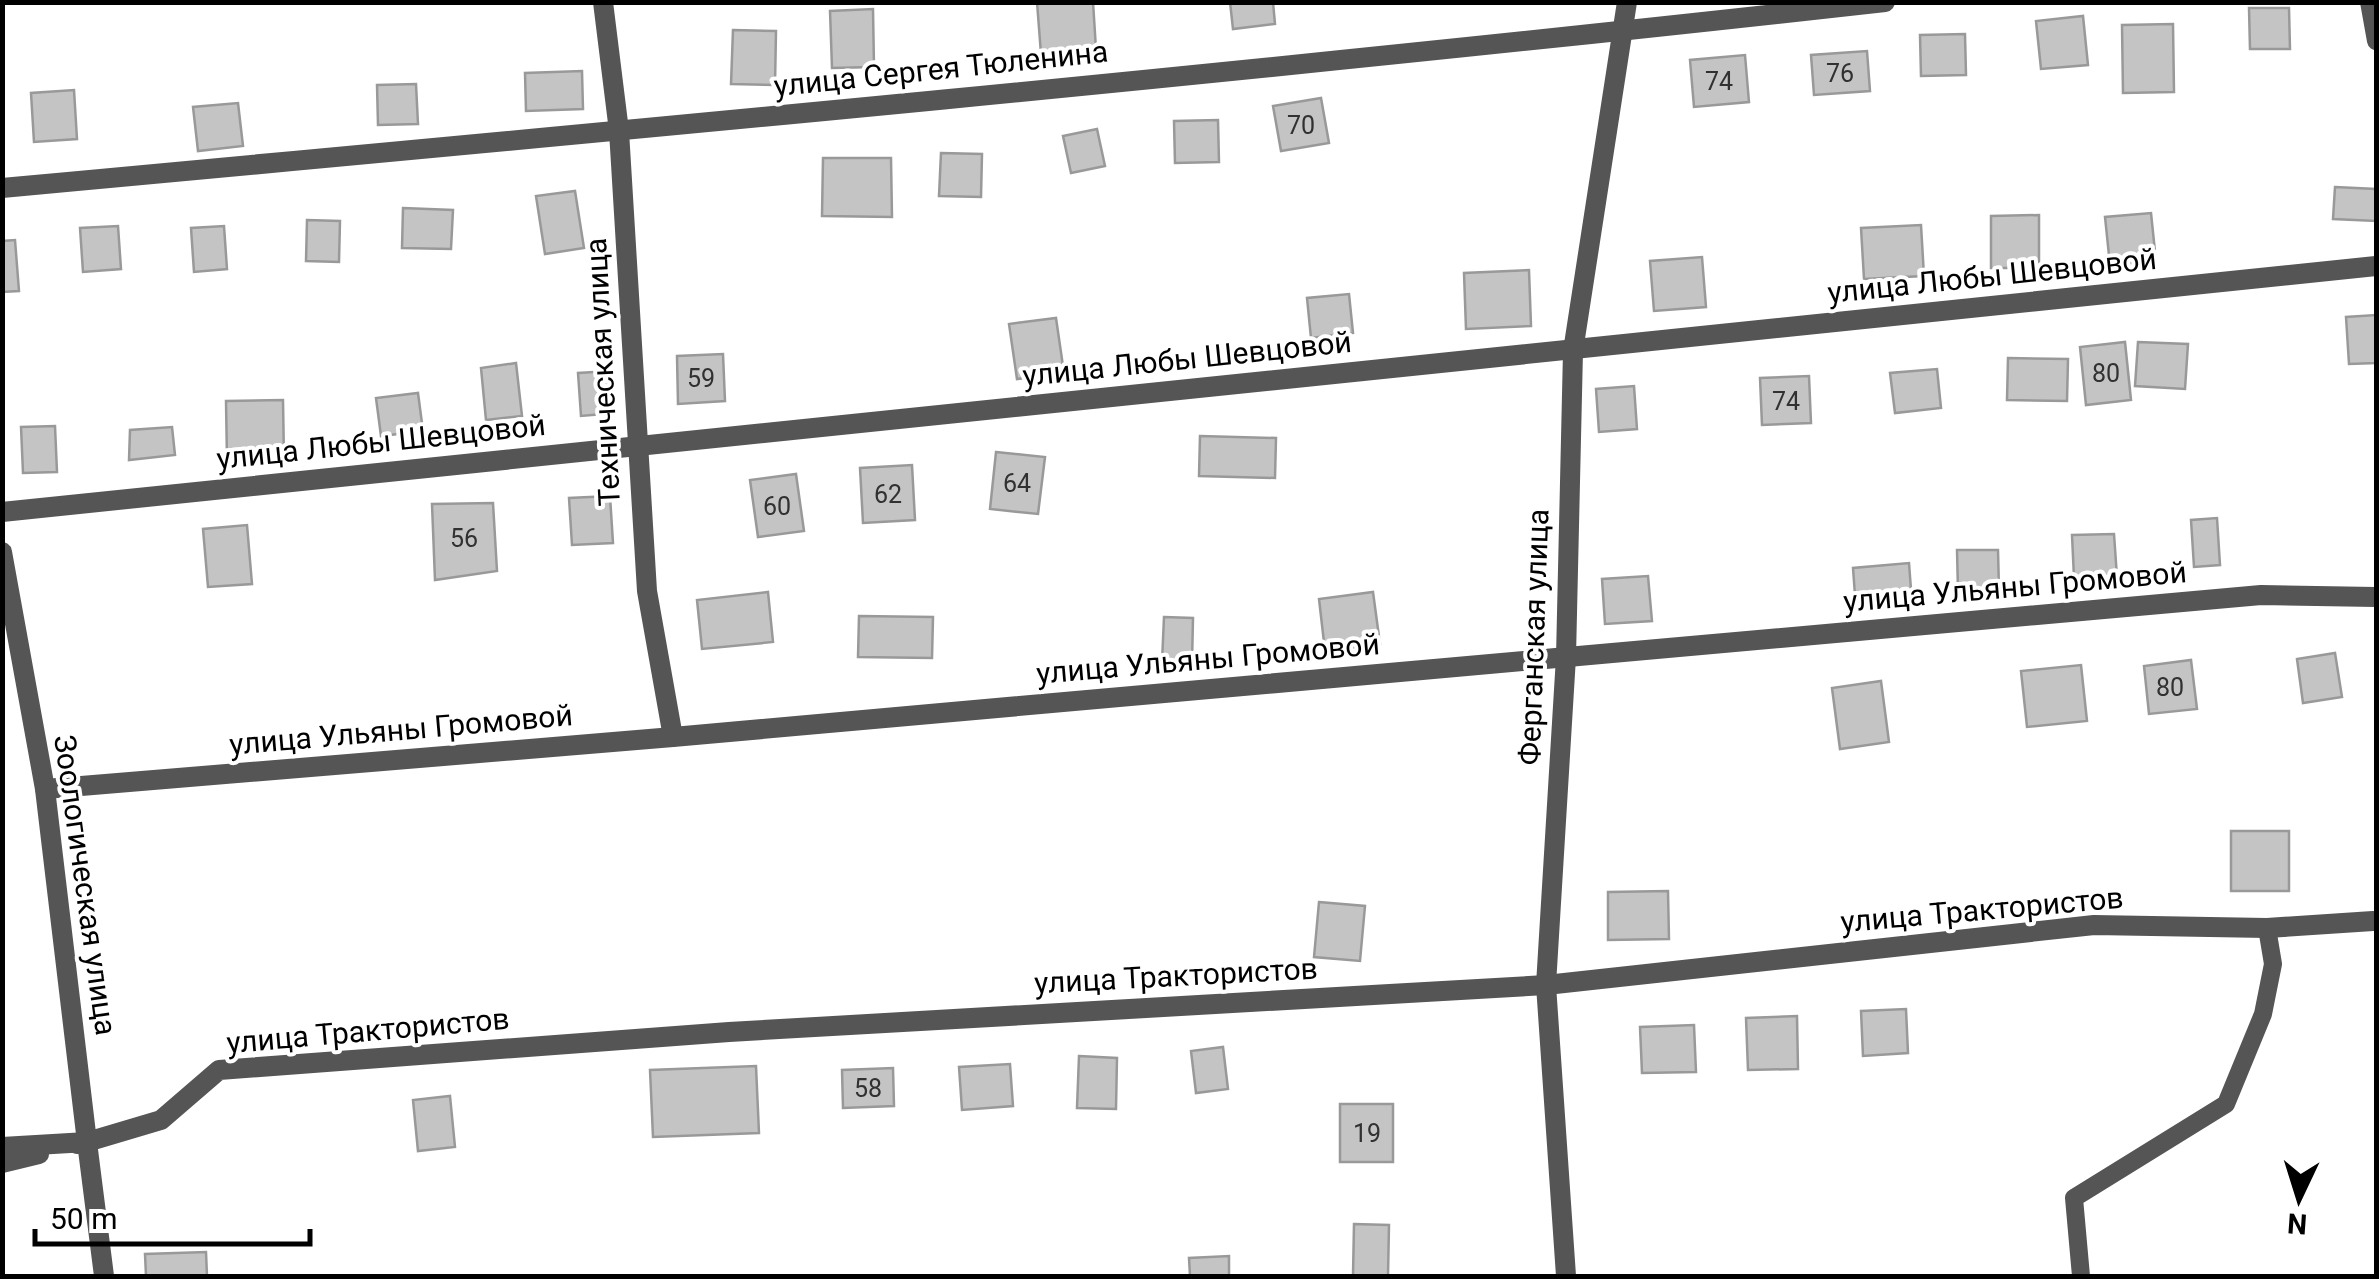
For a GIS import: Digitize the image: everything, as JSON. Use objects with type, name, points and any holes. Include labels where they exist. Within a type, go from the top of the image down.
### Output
[{"type":"street","name":"Техническая улица","points":[[604,2],[619,131],[647,590],[673,737]]},
{"type":"street","name":"Ферганская улица","points":[[1566,1276],[1546,985],[1566,657],[1573,350],[1627,2]]},
{"type":"street","name":"улица Сергея Тюленина","points":[[2,188],[1624,32],[1885,2]]},
{"type":"street","name":"улица Любы Шевцовой","points":[[2,512],[2376,266]]},
{"type":"street","name":"Зоологическая улица","points":[[2,552],[44,789],[104,1276]]},
{"type":"street","name":"улица Ульяны Громовой","points":[[44,789],[673,737],[2261,595],[2376,597]]},
{"type":"street","name":"улица Трактористов","points":[[2,1147],[87,1142],[161,1120],[219,1070],[710,1034],[1546,985],[2094,924],[2267,928],[2374,919]]},
{"type":"street","points":[[2,1163],[87,1142]]},
{"type":"lane","points":[[2369,2],[2376,41]]},
{"type":"lane","points":[[2081,1276],[2074,1198],[2226,1104],[2263,1014],[2273,964],[2267,928]]},
{"type":"building","points":[[1037,2],[1093,2],[1096,49],[1041,54]]},
{"type":"building","points":[[1230,2],[1273,2],[1275,24],[1233,29]]},
{"type":"building","points":[[2249,8],[2289,8],[2290,49],[2250,49]]},
{"type":"building","points":[[873,9],[874,67],[832,68],[830,11]]},
{"type":"building","points":[[2083,16],[2088,65],[2041,69],[2036,21]]},
{"type":"building","points":[[2173,24],[2174,92],[2123,93],[2122,25]]},
{"type":"building","points":[[733,30],[776,31],[775,85],[731,84]]},
{"type":"building","points":[[1965,34],[1966,75],[1921,76],[1920,35]]},
{"type":"building","points":[[1867,51],[1870,91],[1814,95],[1811,55]]},
{"type":"building","points":[[1745,55],[1749,102],[1694,107],[1690,60]]},
{"type":"building","points":[[582,71],[583,109],[526,111],[525,73]]},
{"type":"building","points":[[416,84],[418,124],[378,125],[377,85]]},
{"type":"building","points":[[74,90],[77,139],[34,142],[31,93]]},
{"type":"building","points":[[1321,98],[1329,143],[1281,151],[1273,106]]},
{"type":"building","points":[[238,103],[243,146],[198,151],[193,107]]},
{"type":"building","points":[[1218,120],[1219,162],[1175,163],[1174,121]]},
{"type":"building","points":[[1097,129],[1105,166],[1071,173],[1063,136]]},
{"type":"building","points":[[941,153],[982,154],[981,197],[939,196]]},
{"type":"building","points":[[823,158],[891,158],[892,217],[822,216]]},
{"type":"building","points":[[2335,187],[2376,189],[2376,221],[2333,219]]},
{"type":"building","points":[[575,191],[584,248],[545,254],[536,196]]},
{"type":"building","points":[[403,208],[453,210],[451,249],[402,248]]},
{"type":"building","points":[[2151,213],[2156,261],[2110,265],[2105,217]]},
{"type":"building","points":[[2039,215],[2039,268],[1991,268],[1991,216]]},
{"type":"building","points":[[307,220],[340,221],[339,262],[306,261]]},
{"type":"building","points":[[1921,225],[1924,276],[1864,279],[1861,228]]},
{"type":"building","points":[[118,226],[121,269],[83,272],[80,228]]},
{"type":"building","points":[[224,226],[227,269],[194,272],[191,228]]},
{"type":"building","points":[[15,240],[19,291],[2,292],[2,241]]},
{"type":"building","points":[[1702,257],[1706,307],[1654,311],[1650,261]]},
{"type":"building","points":[[1529,270],[1531,326],[1466,329],[1464,273]]},
{"type":"building","points":[[1349,294],[1353,333],[1311,338],[1307,298]]},
{"type":"building","points":[[2376,315],[2376,363],[2349,364],[2346,317]]},
{"type":"building","points":[[1056,318],[1064,373],[1017,379],[1009,324]]},
{"type":"building","points":[[2125,342],[2131,400],[2086,405],[2080,347]]},
{"type":"building","points":[[2138,342],[2188,344],[2185,389],[2135,386]]},
{"type":"building","points":[[723,354],[725,401],[678,404],[677,356]]},
{"type":"building","points":[[2008,358],[2068,359],[2067,401],[2007,400]]},
{"type":"building","points":[[516,363],[522,416],[486,420],[481,368]]},
{"type":"building","points":[[1937,369],[1941,408],[1895,413],[1890,373]]},
{"type":"building","points":[[611,371],[615,413],[581,416],[578,373]]},
{"type":"building","points":[[1809,376],[1811,423],[1762,425],[1760,378]]},
{"type":"building","points":[[1634,386],[1637,429],[1599,432],[1596,389]]},
{"type":"building","points":[[418,393],[423,431],[381,436],[376,398]]},
{"type":"building","points":[[283,400],[284,460],[227,460],[226,401]]},
{"type":"building","points":[[55,426],[57,472],[23,473],[21,427]]},
{"type":"building","points":[[172,427],[175,455],[129,460],[130,430]]},
{"type":"building","points":[[1200,436],[1276,438],[1275,478],[1199,476]]},
{"type":"building","points":[[996,452],[1045,457],[1038,514],[990,509]]},
{"type":"building","points":[[912,465],[915,520],[863,523],[860,468]]},
{"type":"building","points":[[796,474],[804,531],[758,537],[750,480]]},
{"type":"building","points":[[610,496],[613,543],[572,545],[569,498]]},
{"type":"building","points":[[493,503],[497,571],[435,580],[432,504]]},
{"type":"building","points":[[2217,518],[2220,565],[2194,567],[2191,520]]},
{"type":"building","points":[[247,525],[252,584],[208,587],[203,529]]},
{"type":"building","points":[[2114,534],[2117,577],[2074,578],[2072,535]]},
{"type":"building","points":[[1957,550],[1998,550],[1999,590],[1958,591]]},
{"type":"building","points":[[1909,563],[1912,603],[1856,609],[1853,568]]},
{"type":"building","points":[[1648,576],[1652,621],[1605,624],[1602,579]]},
{"type":"building","points":[[768,592],[773,642],[702,649],[697,600]]},
{"type":"building","points":[[1373,592],[1380,644],[1325,651],[1319,599]]},
{"type":"building","points":[[859,616],[933,617],[932,658],[858,657]]},
{"type":"building","points":[[1164,617],[1193,618],[1192,664],[1162,662]]},
{"type":"building","points":[[2335,653],[2342,697],[2303,703],[2297,659]]},
{"type":"building","points":[[2191,660],[2197,709],[2149,714],[2144,666]]},
{"type":"building","points":[[2081,665],[2087,721],[2027,727],[2021,671]]},
{"type":"building","points":[[1881,681],[1889,742],[1840,749],[1832,688]]},
{"type":"building","points":[[2231,831],[2289,831],[2289,891],[2231,891]]},
{"type":"building","points":[[1668,891],[1669,939],[1608,940],[1608,892]]},
{"type":"building","points":[[1319,902],[1365,906],[1360,961],[1314,957]]},
{"type":"building","points":[[1906,1009],[1908,1053],[1863,1056],[1861,1011]]},
{"type":"building","points":[[1797,1016],[1798,1069],[1748,1070],[1746,1018]]},
{"type":"building","points":[[1694,1025],[1696,1072],[1642,1073],[1640,1027]]},
{"type":"building","points":[[1223,1047],[1228,1089],[1196,1093],[1191,1051]]},
{"type":"building","points":[[1079,1056],[1117,1058],[1116,1109],[1077,1108]]},
{"type":"building","points":[[1010,1064],[1013,1106],[962,1110],[959,1067]]},
{"type":"building","points":[[756,1066],[759,1133],[653,1137],[650,1070]]},
{"type":"building","points":[[893,1068],[894,1106],[843,1108],[842,1070]]},
{"type":"building","points":[[450,1096],[455,1147],[418,1151],[413,1100]]},
{"type":"building","points":[[1340,1104],[1393,1104],[1393,1162],[1340,1162]]},
{"type":"building","points":[[1354,1224],[1389,1225],[1388,1276],[1353,1276]]},
{"type":"building","points":[[206,1252],[207,1276],[146,1276],[145,1254]]},
{"type":"building","points":[[1229,1256],[1229,1276],[1190,1276],[1189,1258]]}]
